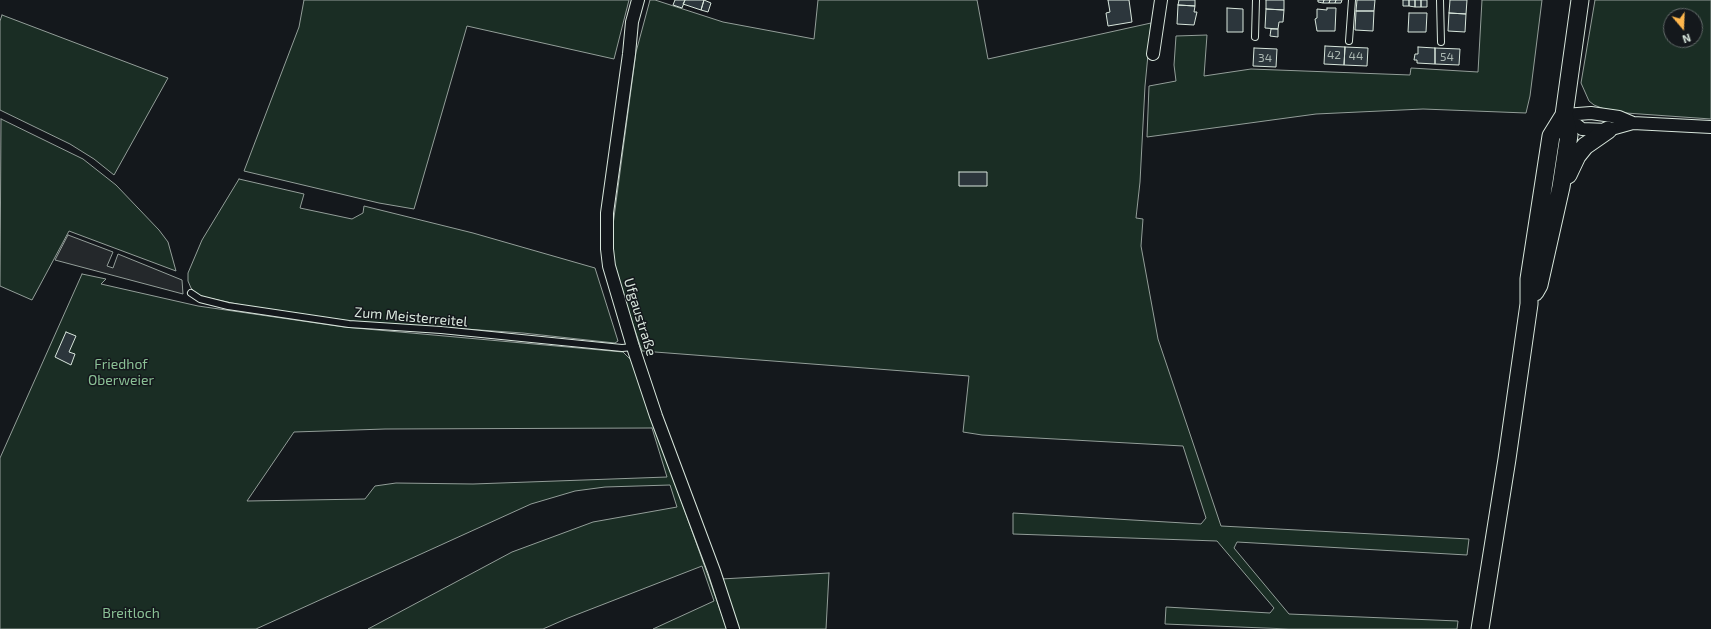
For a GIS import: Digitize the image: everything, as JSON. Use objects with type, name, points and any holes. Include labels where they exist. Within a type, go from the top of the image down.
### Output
[{"type":"main road","points":[[1529,304],[1539,284],[1561,187],[1569,135],[1564,115],[1580,0]]},
{"type":"main road","points":[[1480,629],[1529,304],[1529,279],[1551,136],[1564,115]]},
{"type":"main road","points":[[1561,187],[1585,146],[1608,130]]},
{"type":"street","name":"Ufgaustraße","points":[[638,0],[632,22],[607,213],[606,232],[609,266],[633,347],[733,629]]},
{"type":"street","points":[[1153,54],[1161,0]]},
{"type":"street","points":[[1564,115],[1591,113],[1619,117],[1633,123]]},
{"type":"street","points":[[1564,115],[1582,128],[1608,130],[1633,123],[1711,127]]},
{"type":"lane","points":[[1255,37],[1256,0]]},
{"type":"lane","points":[[1349,41],[1352,0]]},
{"type":"lane","points":[[1440,0],[1441,42]]},
{"type":"lane","name":"Zum Meisterreitel","points":[[191,293],[200,299],[228,306],[349,324],[449,331],[622,348],[633,347]]},
{"type":"green space","points":[[304,0],[629,0],[614,59],[467,26],[414,209],[379,203],[244,171],[299,27]]},
{"type":"green space","points":[[650,0],[655,0],[723,22],[814,39],[818,0],[977,0],[988,59],[1151,23],[1145,86],[1140,182],[1136,218],[1143,219],[1141,246],[1158,339],[1221,526],[1469,539],[1467,555],[1237,542],[1234,548],[1289,614],[1458,621],[1457,629],[1289,629],[1165,624],[1166,607],[1270,613],[1274,608],[1217,541],[1013,534],[1013,513],[1201,524],[1206,518],[1183,446],[982,435],[963,432],[969,376],[642,351],[616,274],[611,240],[636,52]]},
{"type":"green space","points":[[1482,0],[1542,0],[1530,96],[1526,113],[1423,109],[1316,114],[1147,137],[1149,86],[1176,81],[1174,65],[1176,36],[1207,35],[1204,76],[1251,69],[1410,75],[1411,68],[1478,72]]},
{"type":"green space","points":[[1595,0],[1711,0],[1711,119],[1612,112],[1594,105],[1589,101],[1581,83]]},
{"type":"green space","points":[[2,15],[168,78],[114,175],[94,159],[70,144],[0,110],[0,21]]},
{"type":"green space","points":[[1,119],[83,159],[116,185],[159,230],[168,242],[176,271],[69,231],[32,300],[0,286]]},
{"type":"green space","points":[[239,179],[304,194],[300,208],[352,219],[363,213],[364,206],[473,233],[595,268],[618,341],[615,343],[523,333],[349,321],[246,306],[204,297],[197,294],[191,288],[188,281],[188,273],[202,240]]},
{"type":"green space","points":[[82,274],[106,279],[101,284],[198,306],[344,327],[623,352],[631,360],[727,629],[653,629],[714,601],[702,566],[543,629],[368,629],[512,552],[593,522],[677,507],[670,485],[605,487],[575,491],[531,504],[256,629],[0,629],[0,458]],"holes":[[[652,428],[667,477],[473,484],[396,483],[375,486],[365,499],[247,501],[294,432],[385,429]]]},
{"type":"green space","points":[[829,573],[826,629],[738,629],[721,579]]},
{"type":"shaded area","points":[[68,235],[113,252],[107,266],[113,268],[118,254],[182,280],[183,294],[55,260]]},
{"type":"building","points":[[675,0],[685,0],[682,8],[673,5]]},
{"type":"building","points":[[685,0],[704,0],[701,10],[683,4]]},
{"type":"building","points":[[704,0],[711,3],[708,12],[701,10]]},
{"type":"building","points":[[1108,0],[1129,0],[1132,22],[1108,26],[1106,13],[1110,12]]},
{"type":"building","points":[[1179,0],[1195,0],[1195,6],[1178,5]]},
{"type":"building","points":[[1266,0],[1284,0],[1284,10],[1266,9]]},
{"type":"building","points":[[1318,0],[1324,0],[1323,3],[1318,2]]},
{"type":"building","points":[[1324,0],[1330,0],[1329,3],[1323,3]]},
{"type":"building","points":[[1330,0],[1336,0],[1335,3],[1329,3]]},
{"type":"building","points":[[1336,0],[1342,0],[1341,3],[1335,3]]},
{"type":"building","points":[[1357,0],[1375,0],[1374,11],[1356,11]]},
{"type":"building","points":[[1403,0],[1409,0],[1409,6],[1403,6]]},
{"type":"building","points":[[1409,0],[1415,0],[1415,7],[1409,6]]},
{"type":"building","points":[[1415,0],[1421,0],[1421,7],[1415,7]]},
{"type":"building","points":[[1421,0],[1427,0],[1427,7],[1421,7]]},
{"type":"building","points":[[1450,0],[1467,0],[1466,14],[1449,13]]},
{"type":"building","points":[[1178,5],[1195,6],[1194,12],[1197,12],[1194,25],[1177,24]]},
{"type":"building","points":[[1227,8],[1243,9],[1243,32],[1227,32]]},
{"type":"building","points":[[1327,8],[1336,8],[1335,31],[1317,31],[1315,19],[1317,18],[1317,9],[1327,10]]},
{"type":"building","points":[[1266,9],[1284,10],[1283,22],[1279,22],[1278,29],[1265,28]]},
{"type":"building","points":[[1356,11],[1374,11],[1373,31],[1355,30]]},
{"type":"building","points":[[1409,13],[1427,13],[1426,32],[1408,32]]},
{"type":"building","points":[[1449,13],[1466,14],[1465,32],[1448,31]]},
{"type":"building","points":[[1271,29],[1278,29],[1278,37],[1270,36]]},
{"type":"building","points":[[1325,46],[1345,47],[1344,65],[1324,64]]},
{"type":"building","points":[[1345,47],[1368,48],[1367,66],[1344,65]]},
{"type":"building","points":[[1418,47],[1435,48],[1435,64],[1417,63],[1417,60],[1414,60],[1415,54],[1418,54]]},
{"type":"building","points":[[1254,48],[1277,49],[1276,67],[1253,66]]},
{"type":"building","points":[[1435,48],[1460,49],[1459,65],[1435,64]]},
{"type":"building","points":[[959,172],[987,172],[987,186],[959,186]]},
{"type":"building","points":[[66,332],[76,336],[69,352],[75,354],[71,365],[55,357]]},
{"type":"park label","name":"Friedhof Oberweier","points":[[121,372]]},
{"type":"park label","name":"Breitloch","points":[[131,613]]}]
